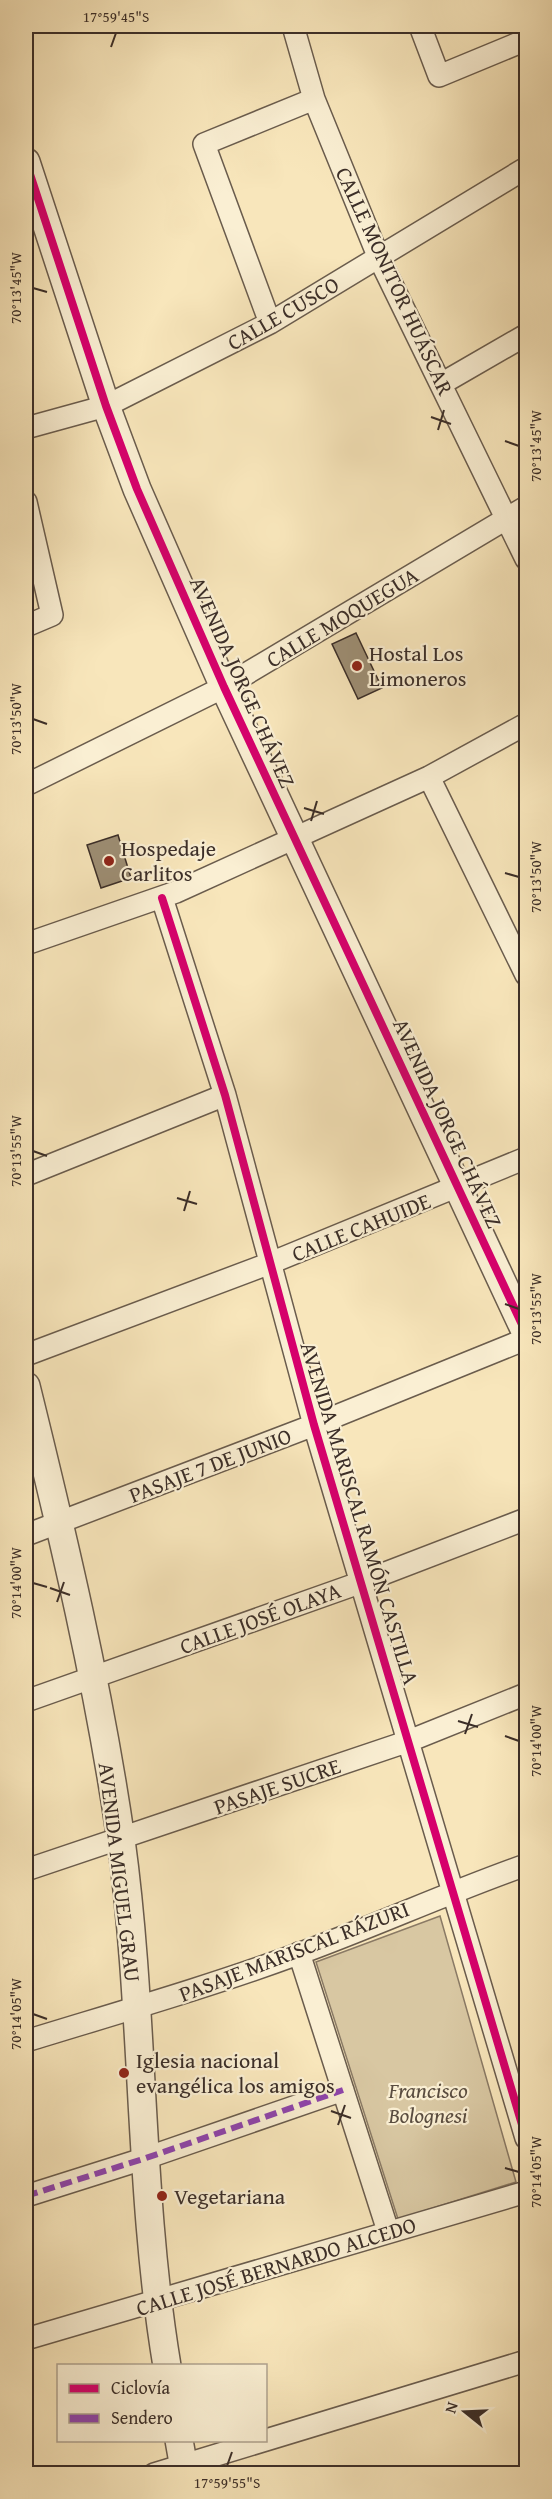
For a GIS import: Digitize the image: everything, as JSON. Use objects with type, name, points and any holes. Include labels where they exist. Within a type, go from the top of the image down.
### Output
[{"type":"street","name":"CALLE MONITOR HUÁSCAR","points":[[293,26],[314,99],[378,256],[526,559]]},
{"type":"street","points":[[420,26],[439,76],[526,40]]},
{"type":"street","points":[[270,324],[204,144],[314,99]]},
{"type":"street","name":"AVENIDA JORGE CHÁVEZ","points":[[26,162],[106,406],[137,489],[224,687],[526,1333]]},
{"type":"street","name":"CALLE CUSCO","points":[[26,428],[106,406],[270,324],[378,256],[526,168]]},
{"type":"street","points":[[441,384],[526,335]]},
{"type":"street","points":[[26,502],[52,615],[26,626]]},
{"type":"street","name":"CALLE MOQUEGUA","points":[[26,785],[224,687],[526,507]]},
{"type":"street","points":[[26,944],[162,898],[295,840],[429,777],[526,724]]},
{"type":"street","points":[[429,777],[526,975]]},
{"type":"street","name":"AVENIDA MARISCAL RAMÓN CASTILLA","points":[[162,898],[225,1095],[268,1264],[314,1425],[526,2138]]},
{"type":"street","points":[[26,1175],[225,1095]]},
{"type":"street","name":"CALLE CAHUIDE","points":[[26,1355],[268,1264],[458,1188],[526,1158]]},
{"type":"street","name":"PASAJE 7 DE JUNIO","points":[[26,1535],[314,1425],[526,1339]]},
{"type":"street","name":"AVENIDA MIGUEL GRAU","points":[[26,1386],[59,1522],[92,1678],[121,1840],[137,2007],[157,2302],[167,2364]]},
{"type":"street","name":"CALLE JOSÉ OLAYA","points":[[26,1701],[362,1582],[526,1519]]},
{"type":"street","name":"PASAJE SUCRE","points":[[26,1870],[121,1840],[409,1741],[526,1694]]},
{"type":"street","name":"PASAJE MARISCAL RÁZURI","points":[[26,2041],[299,1953],[451,1892],[526,1865]]},
{"type":"street","points":[[299,1953],[388,2231]]},
{"type":"street","points":[[26,2196],[146,2158],[343,2090]]},
{"type":"street","name":"CALLE JOSÉ BERNARDO ALCEDO","points":[[26,2339],[526,2192]]},
{"type":"street","points":[[267,2436],[526,2361]]},
{"type":"street","points":[[154,2474],[183,2460],[245,2442]]},
{"type":"green space","name":"Francisco Bolognesi","points":[[440,1916],[516,2182],[398,2219],[316,1962]]},
{"type":"building","name":"Hostal Los Limoneros","points":[[356,633],[382,688],[358,699],[332,644]]},
{"type":"building","points":[[118,835],[131,878],[101,888],[87,845]]},
{"type":"marked path","points":[[26,2196],[146,2158],[343,2090]]},
{"type":"cycle path","points":[[26,162],[106,406],[137,489],[224,687],[526,1333]]},
{"type":"cycle path","points":[[162,898],[225,1095],[314,1425],[526,2138]]},
{"type":"place","name":"Hostal Los Limoneros","points":[[357,666]]},
{"type":"place","name":"Hospedaje Carlitos","points":[[109,861]]},
{"type":"place","name":"Iglesia nacional evangélica los amigos","points":[[124,2073]]},
{"type":"place","name":"Vegetariana","points":[[162,2196]]}]
